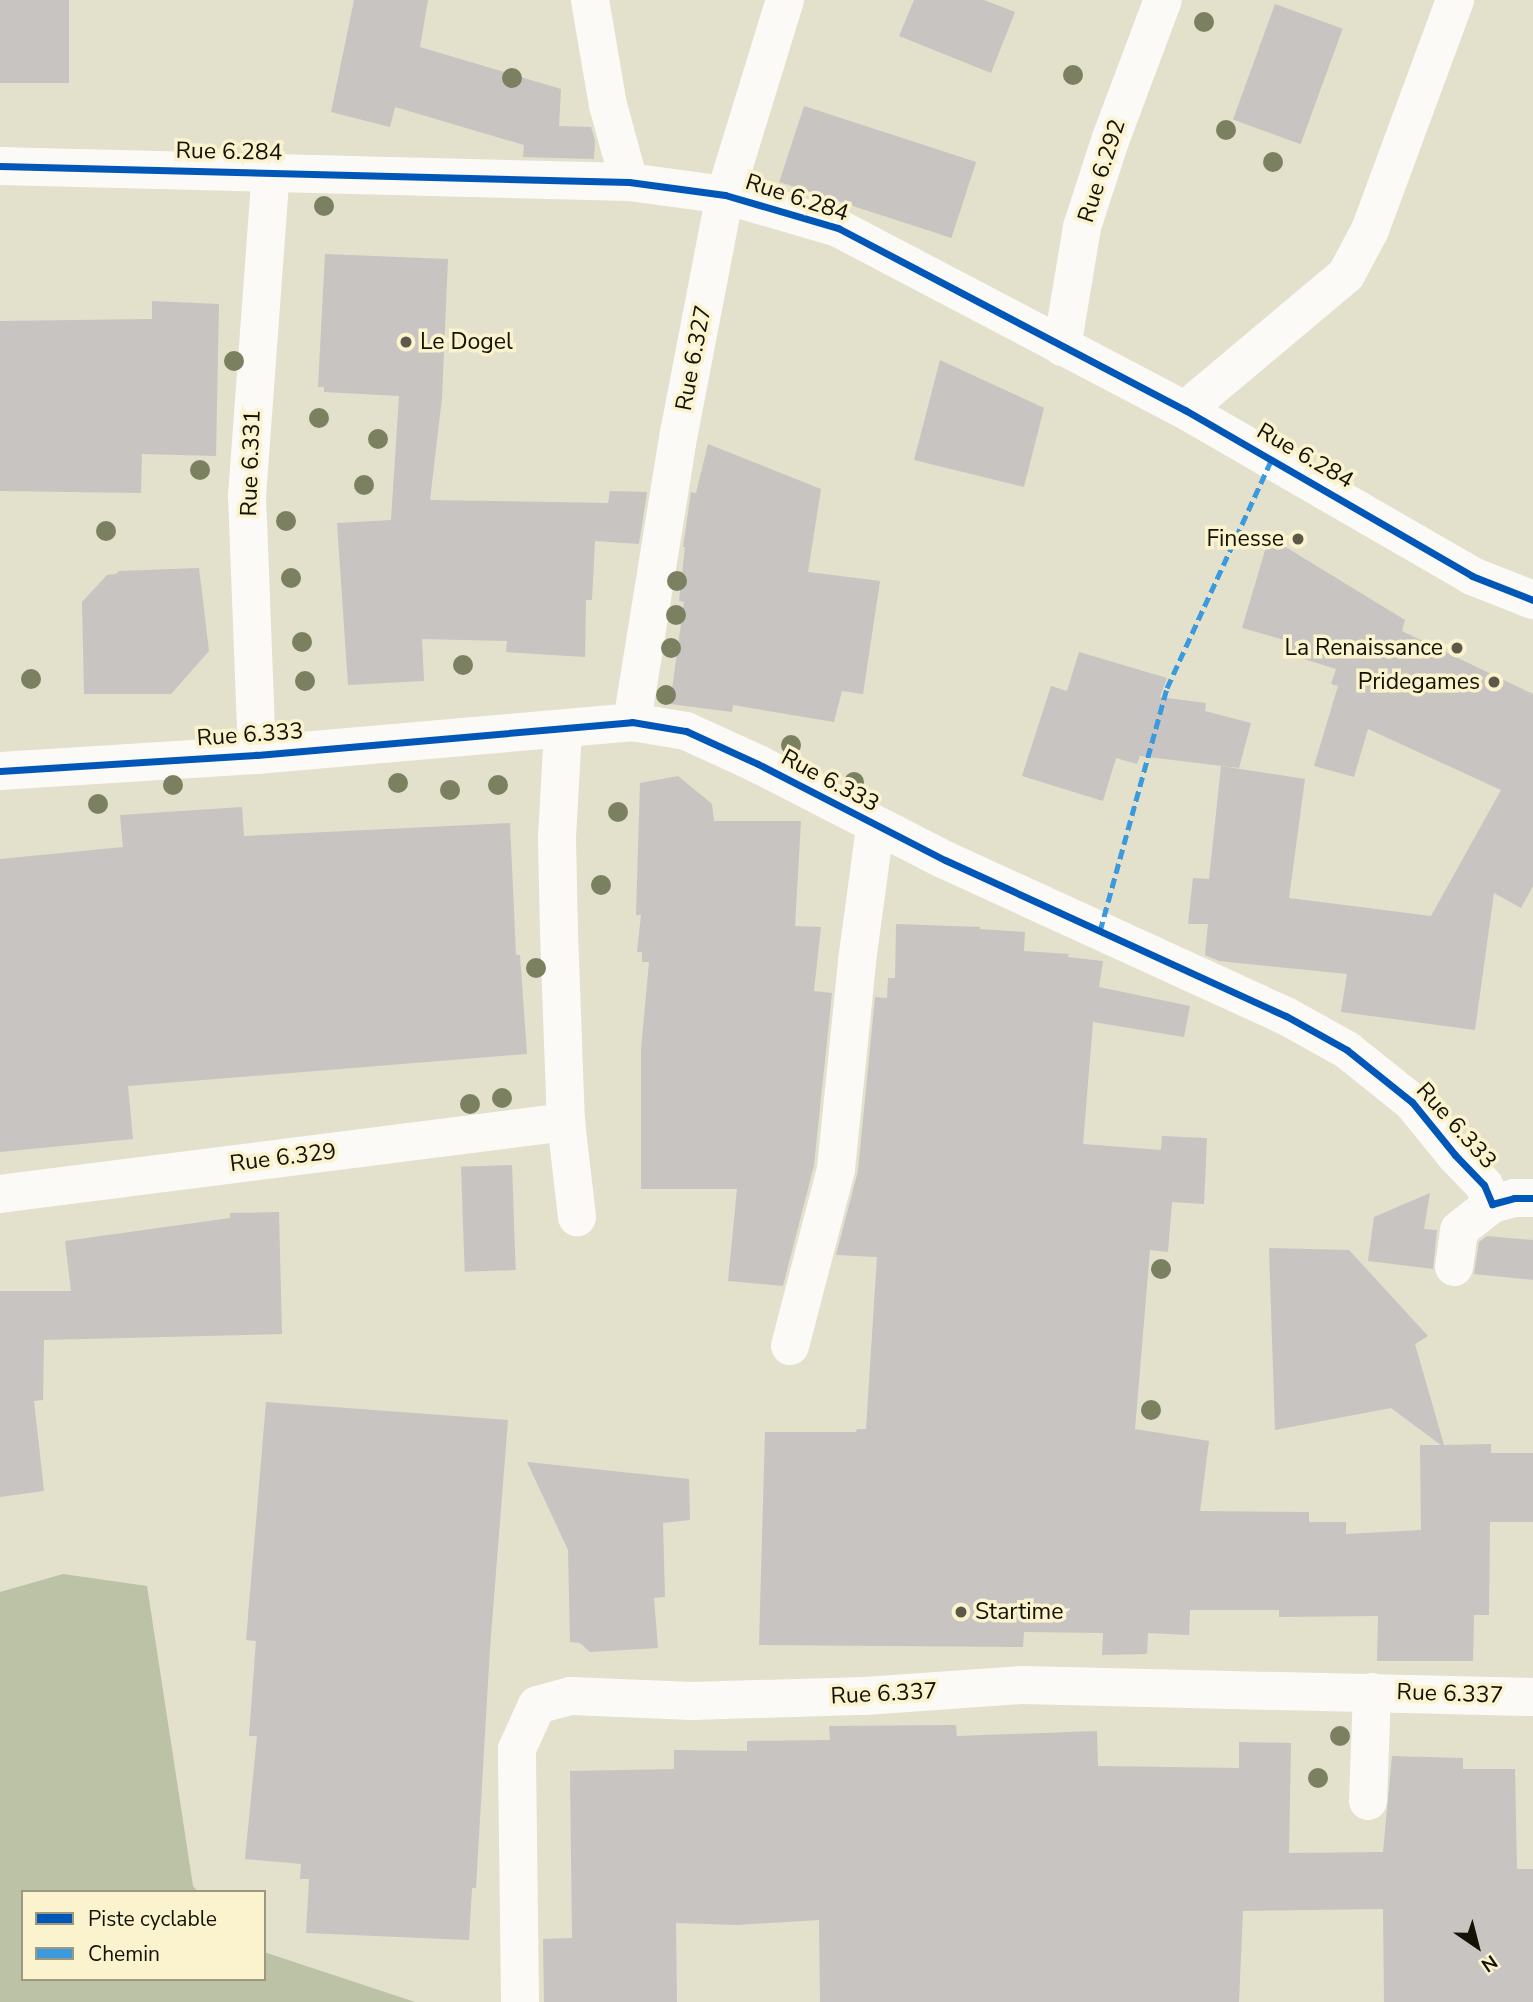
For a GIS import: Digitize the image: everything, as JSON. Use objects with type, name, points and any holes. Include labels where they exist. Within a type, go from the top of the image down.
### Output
[{"type":"street","points":[[590,0],[608,105],[629,182]]},
{"type":"street","name":"Rue 6.327","points":[[632,722],[679,433],[725,195],[785,0]]},
{"type":"street","name":"Rue 6.292","points":[[1062,347],[1082,228],[1111,138],[1163,0]]},
{"type":"street","points":[[1185,410],[1346,275],[1370,230],[1455,0]]},
{"type":"street","name":"Rue 6.284","points":[[0,166],[629,182],[725,195],[838,228],[1185,410],[1472,576],[1533,600]]},
{"type":"street","name":"Rue 6.331","points":[[257,755],[247,496],[271,172]]},
{"type":"street","name":"Rue 6.333","points":[[0,771],[257,755],[632,722],[686,731],[758,764],[875,827],[1286,1016],[1347,1050],[1412,1102],[1455,1155],[1484,1185],[1492,1204],[1514,1198],[1533,1198]]},
{"type":"street","points":[[563,730],[557,837],[566,1122],[577,1217]]},
{"type":"street","points":[[790,1346],[836,1169],[857,961],[875,827]]},
{"type":"street","name":"Rue 6.329","points":[[0,1194],[566,1122]]},
{"type":"street","points":[[1454,1267],[1459,1230],[1492,1204]]},
{"type":"street","name":"Rue 6.337","points":[[520,2002],[517,1749],[537,1705],[571,1696],[741,1699],[865,1696],[1022,1685],[1533,1697]]},
{"type":"street","points":[[1368,1801],[1372,1692]]},
{"type":"green space","points":[[63,1574],[147,1586],[193,1886],[196,1890],[21,1890],[21,1981],[266,1981],[266,1953],[415,2002],[0,2002],[0,1592]]},
{"type":"building","points":[[0,0],[69,0],[69,83],[0,83]]},
{"type":"building","points":[[354,0],[428,0],[420,47],[561,89],[559,126],[591,127],[595,140],[594,159],[523,157],[524,145],[395,107],[390,127],[331,112]]},
{"type":"building","points":[[914,0],[984,0],[1015,12],[991,73],[899,36]]},
{"type":"building","points":[[1275,4],[1343,29],[1301,144],[1233,120]]},
{"type":"building","points":[[804,106],[976,162],[951,238],[779,182]]},
{"type":"building","points":[[325,254],[448,259],[442,398],[430,500],[608,503],[610,491],[647,492],[639,544],[595,541],[592,600],[586,600],[585,657],[506,652],[507,641],[422,639],[424,681],[348,685],[337,523],[391,520],[399,396],[324,392],[324,387],[318,387]]},
{"type":"building","points":[[152,301],[219,304],[216,456],[142,454],[141,493],[0,491],[0,321],[152,319]]},
{"type":"building","points":[[940,360],[1044,408],[1024,487],[914,460]]},
{"type":"building","points":[[708,444],[821,489],[808,572],[880,581],[863,694],[842,691],[834,722],[733,705],[732,712],[670,704],[684,602],[679,601],[691,492],[696,493]]},
{"type":"building","points":[[1269,537],[1405,620],[1402,631],[1533,694],[1533,886],[1521,908],[1494,893],[1475,1030],[1341,1012],[1347,974],[1219,961],[1205,955],[1208,924],[1188,924],[1193,878],[1209,879],[1221,766],[1305,779],[1289,898],[1431,916],[1501,790],[1368,729],[1354,777],[1314,766],[1338,686],[1331,684],[1336,669],[1288,654],[1291,642],[1242,628]]},
{"type":"building","points":[[199,568],[209,651],[171,694],[84,694],[82,602],[107,575],[119,571]]},
{"type":"building","points":[[1079,652],[1167,678],[1160,697],[1206,703],[1205,711],[1251,723],[1239,768],[1140,756],[1137,764],[1116,758],[1103,801],[1022,776],[1051,686],[1067,691]]},
{"type":"building","points":[[678,776],[712,804],[714,821],[801,821],[795,926],[821,927],[814,991],[832,993],[814,1165],[783,1286],[728,1281],[737,1189],[641,1189],[641,1050],[649,962],[642,962],[642,952],[637,952],[641,915],[636,915],[640,783]]},
{"type":"building","points":[[242,807],[244,836],[510,823],[516,955],[520,955],[527,1054],[128,1086],[133,1139],[0,1152],[0,859],[123,847],[120,815]]},
{"type":"building","points":[[896,924],[980,927],[1025,932],[1024,951],[1069,954],[1068,957],[1103,961],[1099,987],[1190,1006],[1184,1037],[1093,1022],[1083,1144],[1161,1150],[1162,1136],[1207,1138],[1204,1204],[1172,1202],[1168,1252],[1150,1250],[1135,1429],[1209,1441],[1200,1511],[1309,1512],[1309,1522],[1346,1522],[1346,1534],[1421,1530],[1420,1445],[1441,1445],[1391,1408],[1275,1430],[1269,1248],[1349,1250],[1428,1336],[1415,1344],[1444,1445],[1491,1444],[1491,1453],[1533,1453],[1533,1522],[1490,1522],[1489,1615],[1474,1615],[1473,1661],[1377,1661],[1378,1616],[1279,1617],[1279,1610],[1190,1610],[1189,1635],[1148,1633],[1147,1654],[1102,1655],[1103,1633],[1024,1632],[1023,1647],[759,1645],[765,1432],[856,1432],[857,1429],[866,1429],[877,1257],[836,1255],[858,1171],[875,997],[887,998],[888,978],[895,978]]},
{"type":"building","points":[[512,1165],[516,1270],[465,1272],[461,1167]]},
{"type":"building","points":[[1430,1193],[1424,1229],[1437,1230],[1433,1269],[1368,1261],[1374,1217]]},
{"type":"building","points":[[279,1212],[282,1334],[44,1340],[43,1400],[34,1401],[44,1491],[0,1497],[0,1291],[71,1291],[65,1241],[230,1218],[230,1213]]},
{"type":"building","points":[[1487,1236],[1533,1240],[1533,1280],[1474,1274],[1479,1242]]},
{"type":"building","points":[[266,1402],[508,1420],[490,1648],[476,1888],[472,1888],[469,1940],[306,1933],[309,1879],[300,1879],[301,1864],[245,1859],[257,1736],[249,1736],[256,1641],[246,1640]]},
{"type":"building","points":[[527,1462],[689,1479],[690,1520],[663,1523],[665,1597],[654,1598],[658,1648],[590,1652],[580,1643],[570,1642],[568,1550]]},
{"type":"building","points":[[956,1725],[957,1736],[1097,1731],[1098,1766],[1239,1768],[1239,1742],[1291,1743],[1289,1853],[1383,1852],[1392,1756],[1463,1758],[1463,1769],[1515,1769],[1517,1869],[1533,1869],[1533,2002],[1384,2002],[1383,1909],[1243,1911],[1239,2002],[820,2002],[819,1920],[737,1925],[676,1923],[677,2002],[544,2002],[543,1939],[572,1938],[570,1771],[674,1769],[674,1750],[747,1751],[747,1741],[830,1740],[829,1726]]},
{"type":"marked path","points":[[1100,931],[1167,688],[1272,459]]},
{"type":"cycle path","points":[[0,166],[629,182],[725,195],[838,228],[1185,410],[1472,576],[1533,600]]},
{"type":"cycle path","points":[[0,771],[257,755],[632,722],[686,731],[758,764],[945,860],[1286,1016],[1347,1050],[1412,1102],[1455,1155],[1484,1185],[1492,1204],[1514,1198],[1533,1198]]},
{"type":"place","name":"Le Dogel","points":[[406,342]]},
{"type":"place","name":"Finesse","points":[[1298,539]]},
{"type":"place","name":"La Renaissance","points":[[1457,648]]},
{"type":"place","name":"Pridegames","points":[[1494,682]]},
{"type":"place","name":"Startime","points":[[961,1612]]}]
